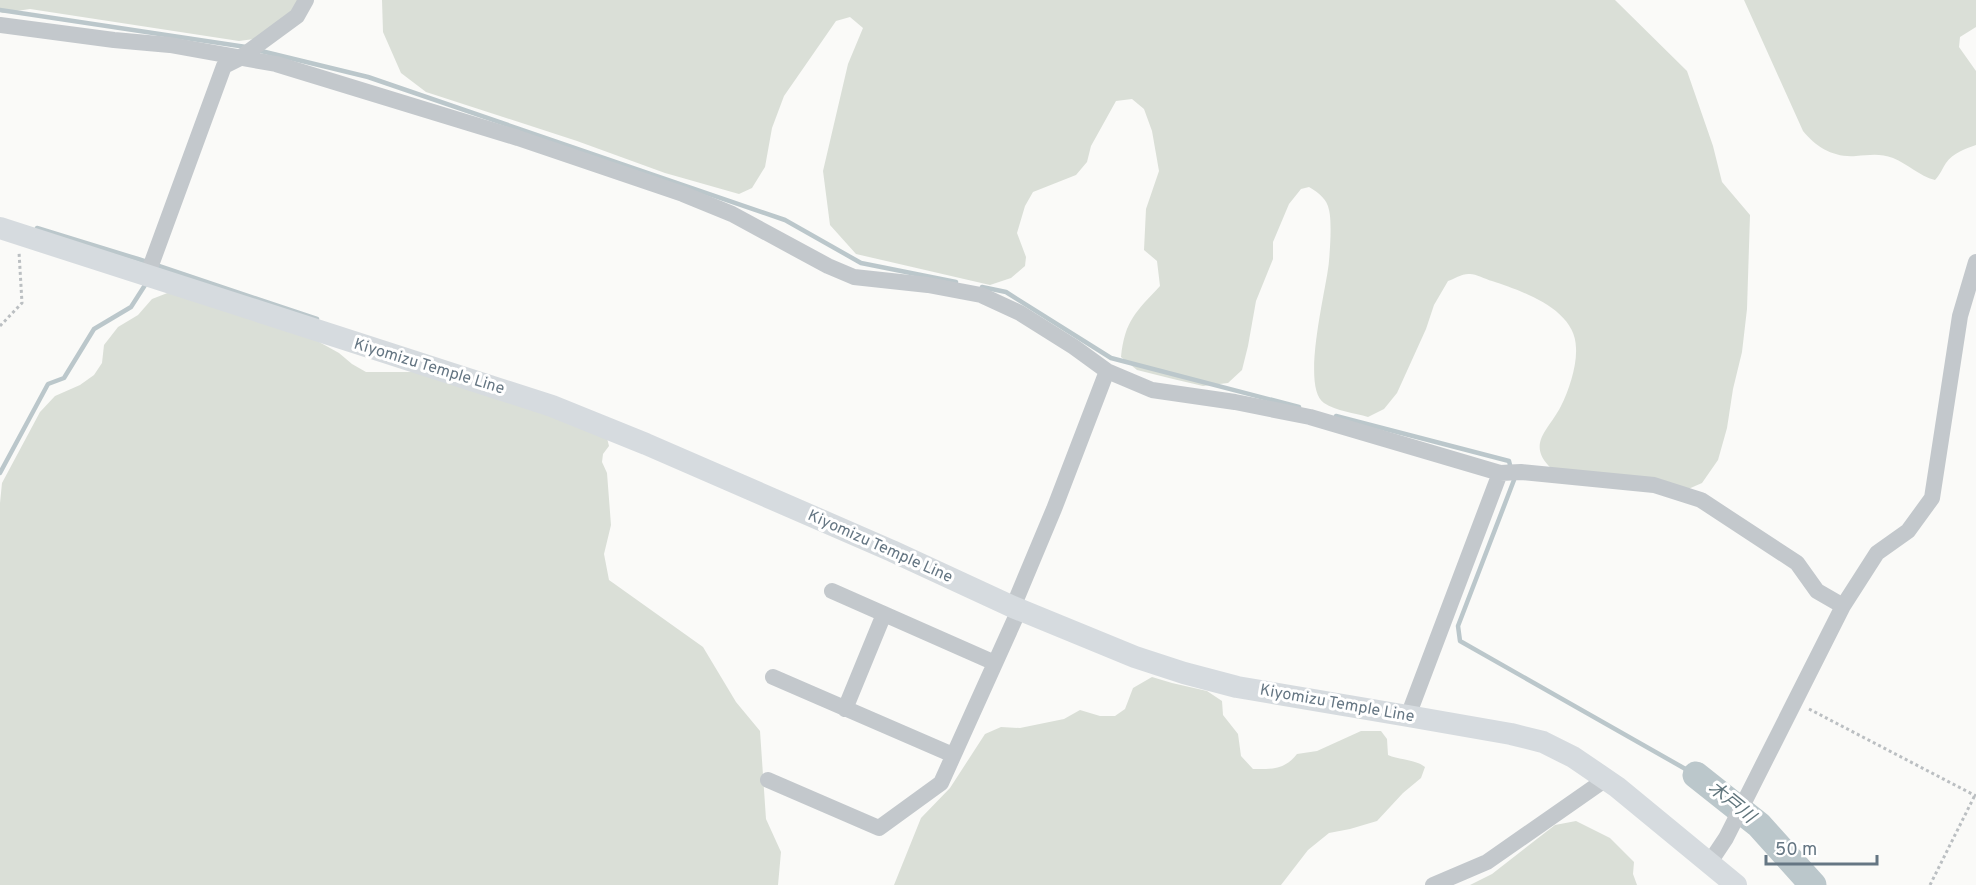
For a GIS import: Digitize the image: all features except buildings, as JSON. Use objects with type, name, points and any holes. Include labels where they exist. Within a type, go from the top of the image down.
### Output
[{"type":"main road","name":"Kiyomizu Temple Line","points":[[9,232],[552,406],[646,444],[892,551],[1016,609],[1136,657],[1184,673],[1237,687],[1510,734],[1543,742],[1573,757],[1606,779],[1736,885]]},
{"type":"street","points":[[147,276],[224,66],[240,58],[297,16],[306,0]]},
{"type":"street","points":[[0,25],[170,45],[276,64],[518,138],[683,194],[732,214],[854,278],[928,285],[981,295],[1020,313],[1107,371],[1152,390],[1235,402],[1310,417],[1500,473],[1521,472],[1654,485],[1701,500],[1797,563],[1817,591],[1843,606]]},
{"type":"street","points":[[1710,862],[1726,838],[1843,606],[1877,553],[1908,531],[1932,498],[1960,316],[1976,262]]},
{"type":"street","points":[[768,780],[879,828],[941,783],[995,663],[1107,371]]},
{"type":"street","points":[[1408,716],[1500,473]]},
{"type":"street","points":[[832,591],[995,663]]},
{"type":"street","points":[[845,709],[884,614]]},
{"type":"street","points":[[773,677],[953,755]]},
{"type":"street","points":[[1433,885],[1487,862],[1606,779]]},
{"type":"path","points":[[0,326],[22,303],[9,232]]},
{"type":"path","points":[[1794,701],[1975,796],[1930,885]]},
{"type":"shaded area","points":[[0,0],[302,0],[294,14],[254,39],[239,41],[30,9],[3,13],[0,12]]},
{"type":"shaded area","points":[[382,0],[1615,0],[1687,71],[1713,146],[1722,182],[1750,215],[1747,309],[1742,352],[1727,428],[1718,460],[1702,483],[1686,490],[1552,469],[1540,452],[1540,444],[1561,406],[1572,378],[1576,355],[1574,334],[1557,312],[1532,296],[1472,274],[1464,274],[1448,281],[1434,305],[1426,329],[1397,393],[1384,409],[1368,417],[1340,410],[1324,403],[1317,393],[1314,378],[1317,336],[1329,261],[1330,221],[1329,210],[1324,199],[1309,187],[1301,189],[1289,204],[1273,242],[1273,259],[1256,301],[1242,370],[1228,383],[1203,386],[1137,370],[1121,357],[1125,334],[1133,317],[1160,286],[1157,261],[1144,250],[1146,209],[1159,171],[1152,131],[1144,109],[1132,99],[1116,101],[1091,146],[1087,162],[1076,175],[1033,192],[1025,206],[1017,233],[1026,257],[1025,266],[1011,278],[990,285],[856,254],[830,225],[823,171],[848,64],[863,28],[850,17],[836,21],[784,96],[772,128],[765,167],[752,188],[739,194],[665,173],[577,141],[426,92],[401,73],[383,32]]},
{"type":"shaded area","points":[[1744,0],[1976,0],[1976,27],[1960,37],[1959,47],[1976,71],[1976,145],[1952,157],[1935,180],[1888,156],[1848,156],[1826,150],[1803,131]]},
{"type":"shaded area","points":[[170,292],[301,332],[339,353],[366,372],[419,372],[565,418],[607,438],[609,446],[603,454],[602,462],[607,473],[611,525],[604,554],[609,580],[703,647],[736,702],[760,731],[766,819],[781,852],[778,885],[0,885],[0,503],[2,483],[40,412],[55,396],[80,385],[94,375],[102,363],[104,345],[118,327],[138,315],[152,299]]},
{"type":"shaded area","points":[[1152,677],[1207,691],[1222,701],[1223,715],[1238,734],[1241,756],[1253,769],[1283,766],[1297,754],[1317,751],[1361,731],[1381,731],[1387,739],[1388,755],[1417,762],[1425,767],[1421,778],[1403,793],[1377,821],[1329,833],[1308,850],[1281,885],[894,885],[921,818],[950,788],[985,734],[1001,727],[1020,728],[1064,719],[1080,710],[1100,716],[1115,716],[1125,709],[1133,688]]},
{"type":"shaded area","points":[[1576,821],[1610,838],[1634,862],[1633,874],[1637,885],[1470,885],[1492,874],[1555,825]]},
{"type":"waterway","points":[[0,10],[246,47]]},
{"type":"waterway","points":[[257,50],[368,77],[785,220],[861,263],[956,282]]},
{"type":"waterway","points":[[37,228],[317,319]]},
{"type":"waterway","points":[[0,473],[48,384],[64,378],[94,329],[131,307],[147,282]]},
{"type":"waterway","points":[[982,287],[1006,292],[1111,358],[1299,407]]},
{"type":"waterway","points":[[1336,416],[1509,461],[1511,469]]},
{"type":"waterway","points":[[1513,477],[1514,480],[1458,626],[1460,641],[1696,775]]},
{"type":"waterway","name":"木戸川","points":[[1696,775],[1759,825],[1813,885]]}]
